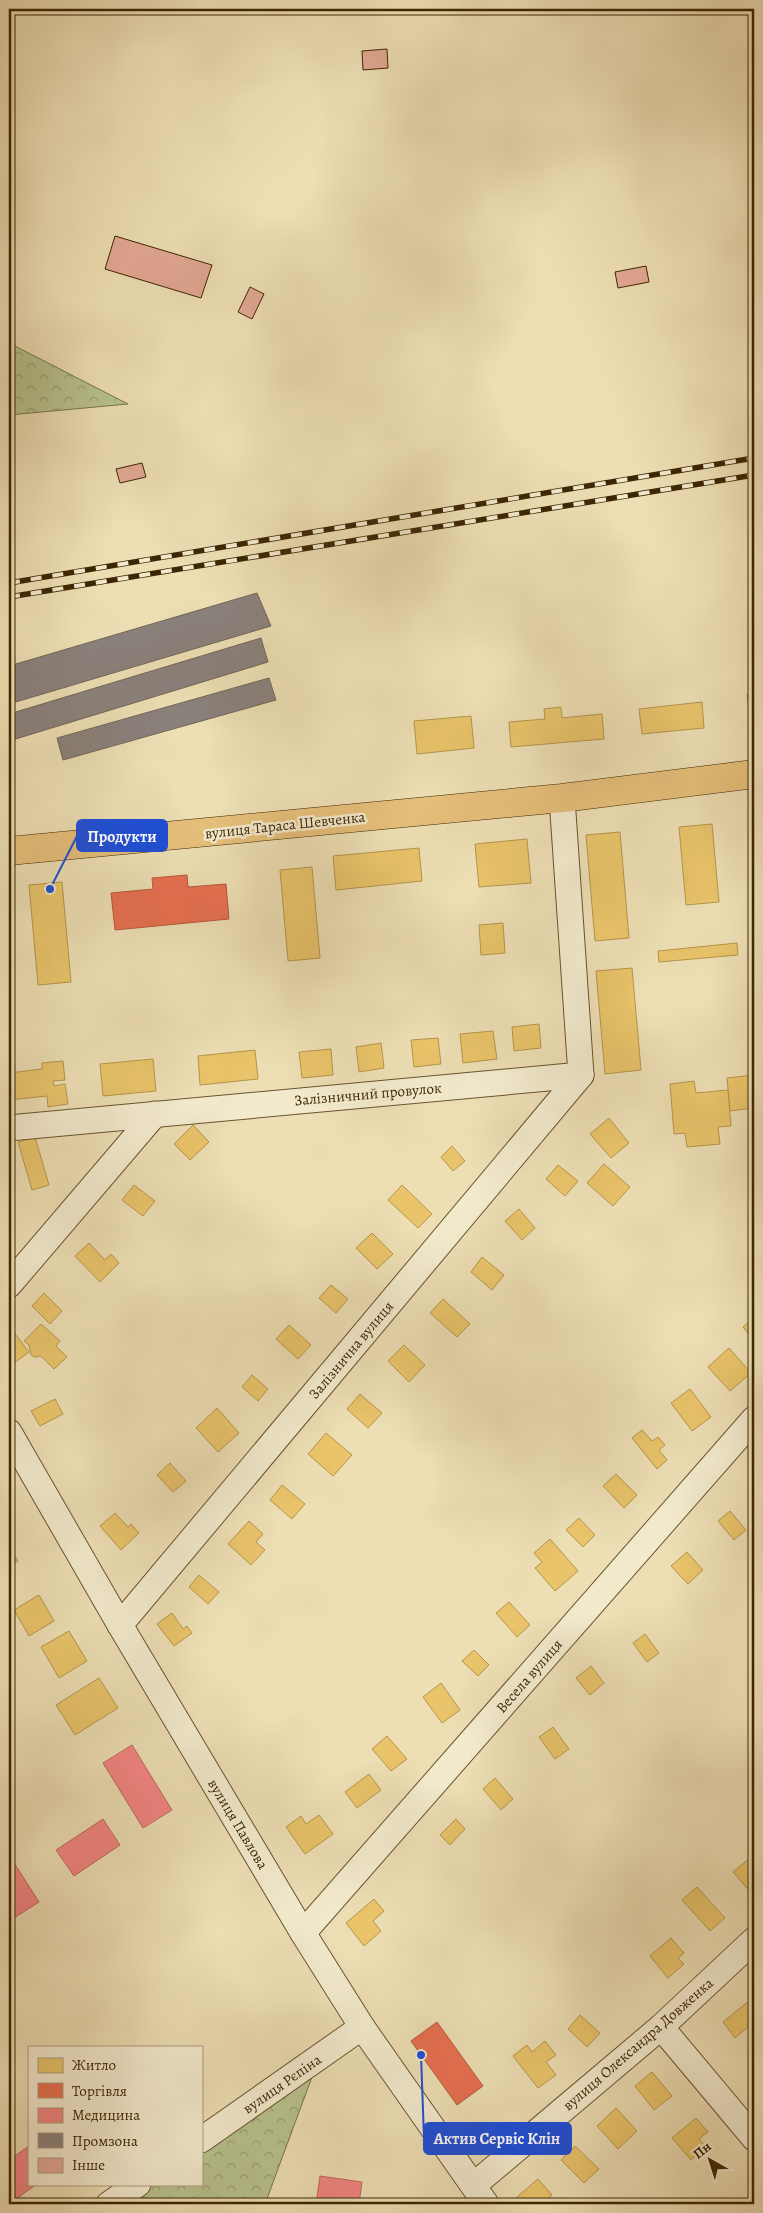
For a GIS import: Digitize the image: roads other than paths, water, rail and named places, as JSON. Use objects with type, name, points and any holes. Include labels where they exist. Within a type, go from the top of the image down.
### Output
[{"type":"main road","name":"вулиця Тараса Шевченка","points":[[9,851],[562,798],[754,774]]},
{"type":"street","points":[[562,798],[582,1075]]},
{"type":"street","name":"Залізничний провулок","points":[[9,1128],[582,1075]]},
{"type":"street","name":"Залізнична вулиця","points":[[120,1625],[582,1075]]},
{"type":"street","points":[[9,1284],[155,1114]]},
{"type":"street","name":"Весела вулиця","points":[[302,1933],[754,1419]]},
{"type":"street","name":"вулиця Павлова","points":[[9,1432],[120,1625],[302,1933],[362,2026],[480,2195]]},
{"type":"street","name":"вулиця Олександра Довженка","points":[[480,2195],[754,1940]]},
{"type":"street","name":"вулиця Рєпіна","points":[[202,2139],[362,2026]]},
{"type":"street","points":[[661,2027],[754,2138]]},
{"type":"street","points":[[109,2204],[135,2186]]},
{"type":"railway","points":[[9,583],[754,458]]},
{"type":"railway","points":[[9,597],[754,475]]},
{"type":"place","name":"Продукти","points":[[50,889]]},
{"type":"place","name":"Актив Сервiс Клiн","points":[[421,2055]]}]
